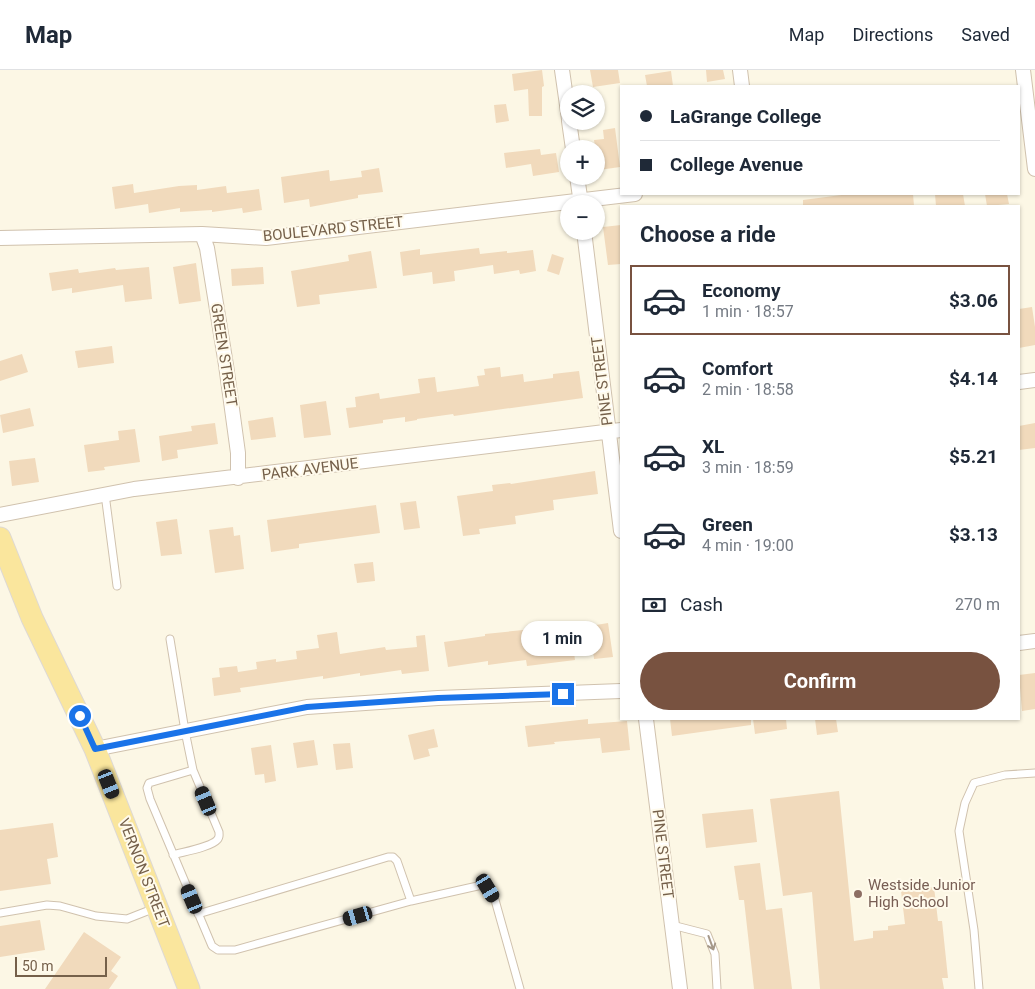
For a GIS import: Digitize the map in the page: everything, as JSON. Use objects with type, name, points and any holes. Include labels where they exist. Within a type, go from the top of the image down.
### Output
[{"type":"main road","name":"VERNON STREET","points":[[0,538],[32,618],[95,749],[190,989]]},
{"type":"street","points":[[562,70],[564,85]]},
{"type":"street","points":[[740,70],[742,85]]},
{"type":"street","points":[[1023,70],[1028,142],[1035,169]]},
{"type":"street","name":"BOULEVARD STREET","points":[[605,198],[628,195]]},
{"type":"street","name":"BOULEVARD STREET","points":[[0,238],[202,234],[266,238],[560,204]]},
{"type":"street","name":"GREEN STREET","points":[[202,234],[207,248],[226,365],[238,453],[238,478]]},
{"type":"street","name":"PINE STREET","points":[[585,240],[615,431],[620,514]]},
{"type":"street","points":[[1020,382],[1035,380]]},
{"type":"street","name":"PARK AVENUE","points":[[0,515],[134,489],[238,478],[615,431]]},
{"type":"street","points":[[1020,643],[1035,641]]},
{"type":"street","points":[[95,749],[307,707],[438,698],[620,691]]},
{"type":"street","name":"PINE STREET","points":[[646,720],[680,989]]},
{"type":"lane","points":[[105,494],[117,586]]},
{"type":"lane","points":[[170,639],[193,770],[219,832],[217,840],[208,845],[173,855]]},
{"type":"lane","points":[[193,770],[149,782],[147,788],[212,946],[218,950],[226,951],[411,901],[484,885],[495,900],[520,989]]},
{"type":"lane","points":[[979,989],[974,930],[959,831],[964,803],[974,783],[1004,776],[1035,773]]},
{"type":"lane","points":[[198,914],[388,857],[393,857],[397,860],[411,901]]},
{"type":"lane","points":[[0,913],[47,905],[60,906],[96,916],[127,919],[158,908]]},
{"type":"lane","points":[[672,925],[707,934],[714,954],[717,989]]},
{"type":"building","points":[[542,70],[544,86],[542,87],[542,116],[529,116],[528,89],[514,91],[512,74]]},
{"type":"building","points":[[590,70],[618,70],[620,83],[593,85]]},
{"type":"building","points":[[706,70],[723,70],[725,79],[707,82]]},
{"type":"building","points":[[671,71],[673,85],[647,85],[645,75]]},
{"type":"building","points":[[506,104],[509,121],[496,123],[494,105]]},
{"type":"building","points":[[615,128],[620,167],[605,169],[605,140],[594,140],[604,139],[603,130]]},
{"type":"building","points":[[540,149],[541,155],[556,153],[559,172],[533,176],[531,164],[506,168],[504,153]]},
{"type":"building","points":[[379,168],[383,192],[358,195],[358,198],[310,207],[309,199],[284,203],[281,177],[329,170],[330,181],[362,177],[361,171]]},
{"type":"building","points":[[133,184],[134,193],[197,185],[197,190],[226,186],[227,193],[259,189],[262,210],[243,213],[242,208],[212,212],[212,210],[180,212],[180,208],[149,213],[148,204],[115,209],[112,187]]},
{"type":"building","points":[[841,195],[913,195],[914,205],[803,205],[803,200]]},
{"type":"building","points":[[935,195],[963,195],[965,205],[936,205]]},
{"type":"building","points":[[985,195],[1007,195],[1009,204],[987,205]]},
{"type":"building","points":[[620,225],[620,264],[608,265],[605,227]]},
{"type":"building","points":[[479,248],[480,254],[533,250],[536,271],[520,274],[519,270],[494,274],[493,265],[454,271],[455,281],[433,284],[432,272],[403,276],[400,252],[420,249],[420,255]]},
{"type":"building","points":[[371,251],[377,288],[319,295],[320,304],[297,307],[291,271],[349,261],[348,255]]},
{"type":"building","points":[[552,254],[564,258],[559,275],[547,271]]},
{"type":"building","points":[[196,263],[201,301],[179,304],[173,267]]},
{"type":"building","points":[[149,267],[152,299],[125,302],[123,285],[72,293],[72,288],[52,291],[49,273],[78,269],[79,273],[115,268],[116,270]]},
{"type":"building","points":[[263,267],[264,284],[232,286],[231,269]]},
{"type":"building","points":[[1032,307],[1035,345],[1020,348],[1020,309]]},
{"type":"building","points":[[112,346],[114,363],[78,368],[75,351]]},
{"type":"building","points":[[22,354],[28,372],[0,381],[0,361]]},
{"type":"building","points":[[500,367],[501,377],[523,374],[524,382],[553,378],[553,374],[579,371],[583,398],[454,416],[453,414],[405,422],[405,417],[383,420],[383,423],[349,428],[346,408],[356,407],[355,397],[379,393],[380,399],[420,393],[418,379],[435,377],[437,392],[479,386],[477,376],[485,375],[484,369]]},
{"type":"building","points":[[326,401],[331,435],[304,438],[300,405]]},
{"type":"building","points":[[30,408],[34,426],[3,433],[0,415]]},
{"type":"building","points":[[273,417],[276,437],[251,440],[248,421]]},
{"type":"building","points":[[215,423],[218,444],[177,450],[178,458],[162,461],[159,436],[192,431],[191,426]]},
{"type":"building","points":[[1035,423],[1035,448],[1020,450],[1020,426]]},
{"type":"building","points":[[135,429],[140,462],[104,467],[105,470],[88,472],[84,445],[119,440],[118,431]]},
{"type":"building","points":[[35,458],[39,482],[12,486],[9,461]]},
{"type":"building","points":[[595,471],[598,494],[553,500],[554,510],[515,516],[516,524],[479,529],[480,534],[463,536],[457,496],[493,491],[492,485],[511,484]]},
{"type":"building","points":[[416,501],[420,528],[404,530],[400,503]]},
{"type":"building","points":[[376,505],[380,533],[299,544],[299,548],[271,552],[267,520]]},
{"type":"building","points":[[177,519],[182,554],[161,556],[156,522]]},
{"type":"building","points":[[233,527],[234,536],[240,535],[244,569],[215,573],[209,530]]},
{"type":"building","points":[[373,562],[375,581],[357,583],[354,564]]},
{"type":"building","points":[[608,623],[613,657],[594,659],[590,626]]},
{"type":"building","points":[[543,628],[543,632],[571,629],[575,660],[527,666],[526,660],[488,665],[488,661],[448,667],[444,642],[485,636],[485,634]]},
{"type":"building","points":[[337,632],[340,654],[385,647],[386,650],[417,647],[416,636],[425,635],[429,671],[402,674],[401,670],[360,676],[360,673],[323,679],[323,676],[240,688],[241,692],[214,696],[212,678],[220,677],[219,668],[237,666],[238,672],[257,669],[256,662],[276,659],[276,662],[297,659],[296,651],[319,648],[317,635]]},
{"type":"building","points":[[1035,673],[1035,709],[1022,711],[1020,675]]},
{"type":"building","points":[[588,719],[588,724],[627,721],[630,750],[602,753],[600,738],[554,742],[555,744],[528,747],[525,726]]},
{"type":"building","points":[[670,720],[751,720],[751,725],[672,736]]},
{"type":"building","points":[[753,720],[786,720],[787,729],[755,734]]},
{"type":"building","points":[[815,720],[836,720],[838,732],[817,735]]},
{"type":"building","points":[[434,729],[438,747],[428,749],[430,756],[414,760],[408,735]]},
{"type":"building","points":[[314,740],[318,765],[297,768],[293,743]]},
{"type":"building","points":[[350,743],[353,768],[336,770],[333,744]]},
{"type":"building","points":[[271,745],[276,781],[265,783],[264,774],[255,775],[251,748]]},
{"type":"building","points":[[839,791],[854,941],[873,938],[873,931],[888,930],[888,926],[905,924],[901,891],[934,887],[938,921],[942,921],[948,978],[942,978],[944,989],[820,989],[812,892],[783,896],[770,799]]},
{"type":"building","points":[[753,809],[757,842],[706,848],[702,814]]},
{"type":"building","points":[[53,823],[58,857],[47,859],[51,884],[0,891],[0,830]]},
{"type":"building","points":[[760,863],[766,910],[782,908],[792,989],[754,989],[744,900],[739,900],[734,866]]},
{"type":"building","points":[[40,920],[45,950],[0,957],[0,926]]},
{"type":"building","points":[[84,932],[121,957],[111,971],[118,976],[109,989],[45,989]]},
{"type":"place","name":"Westside Junior High School","points":[[858,894]]},
{"type":"route","points":[[80,716],[95,749],[307,707],[438,698],[563,694]]}]
